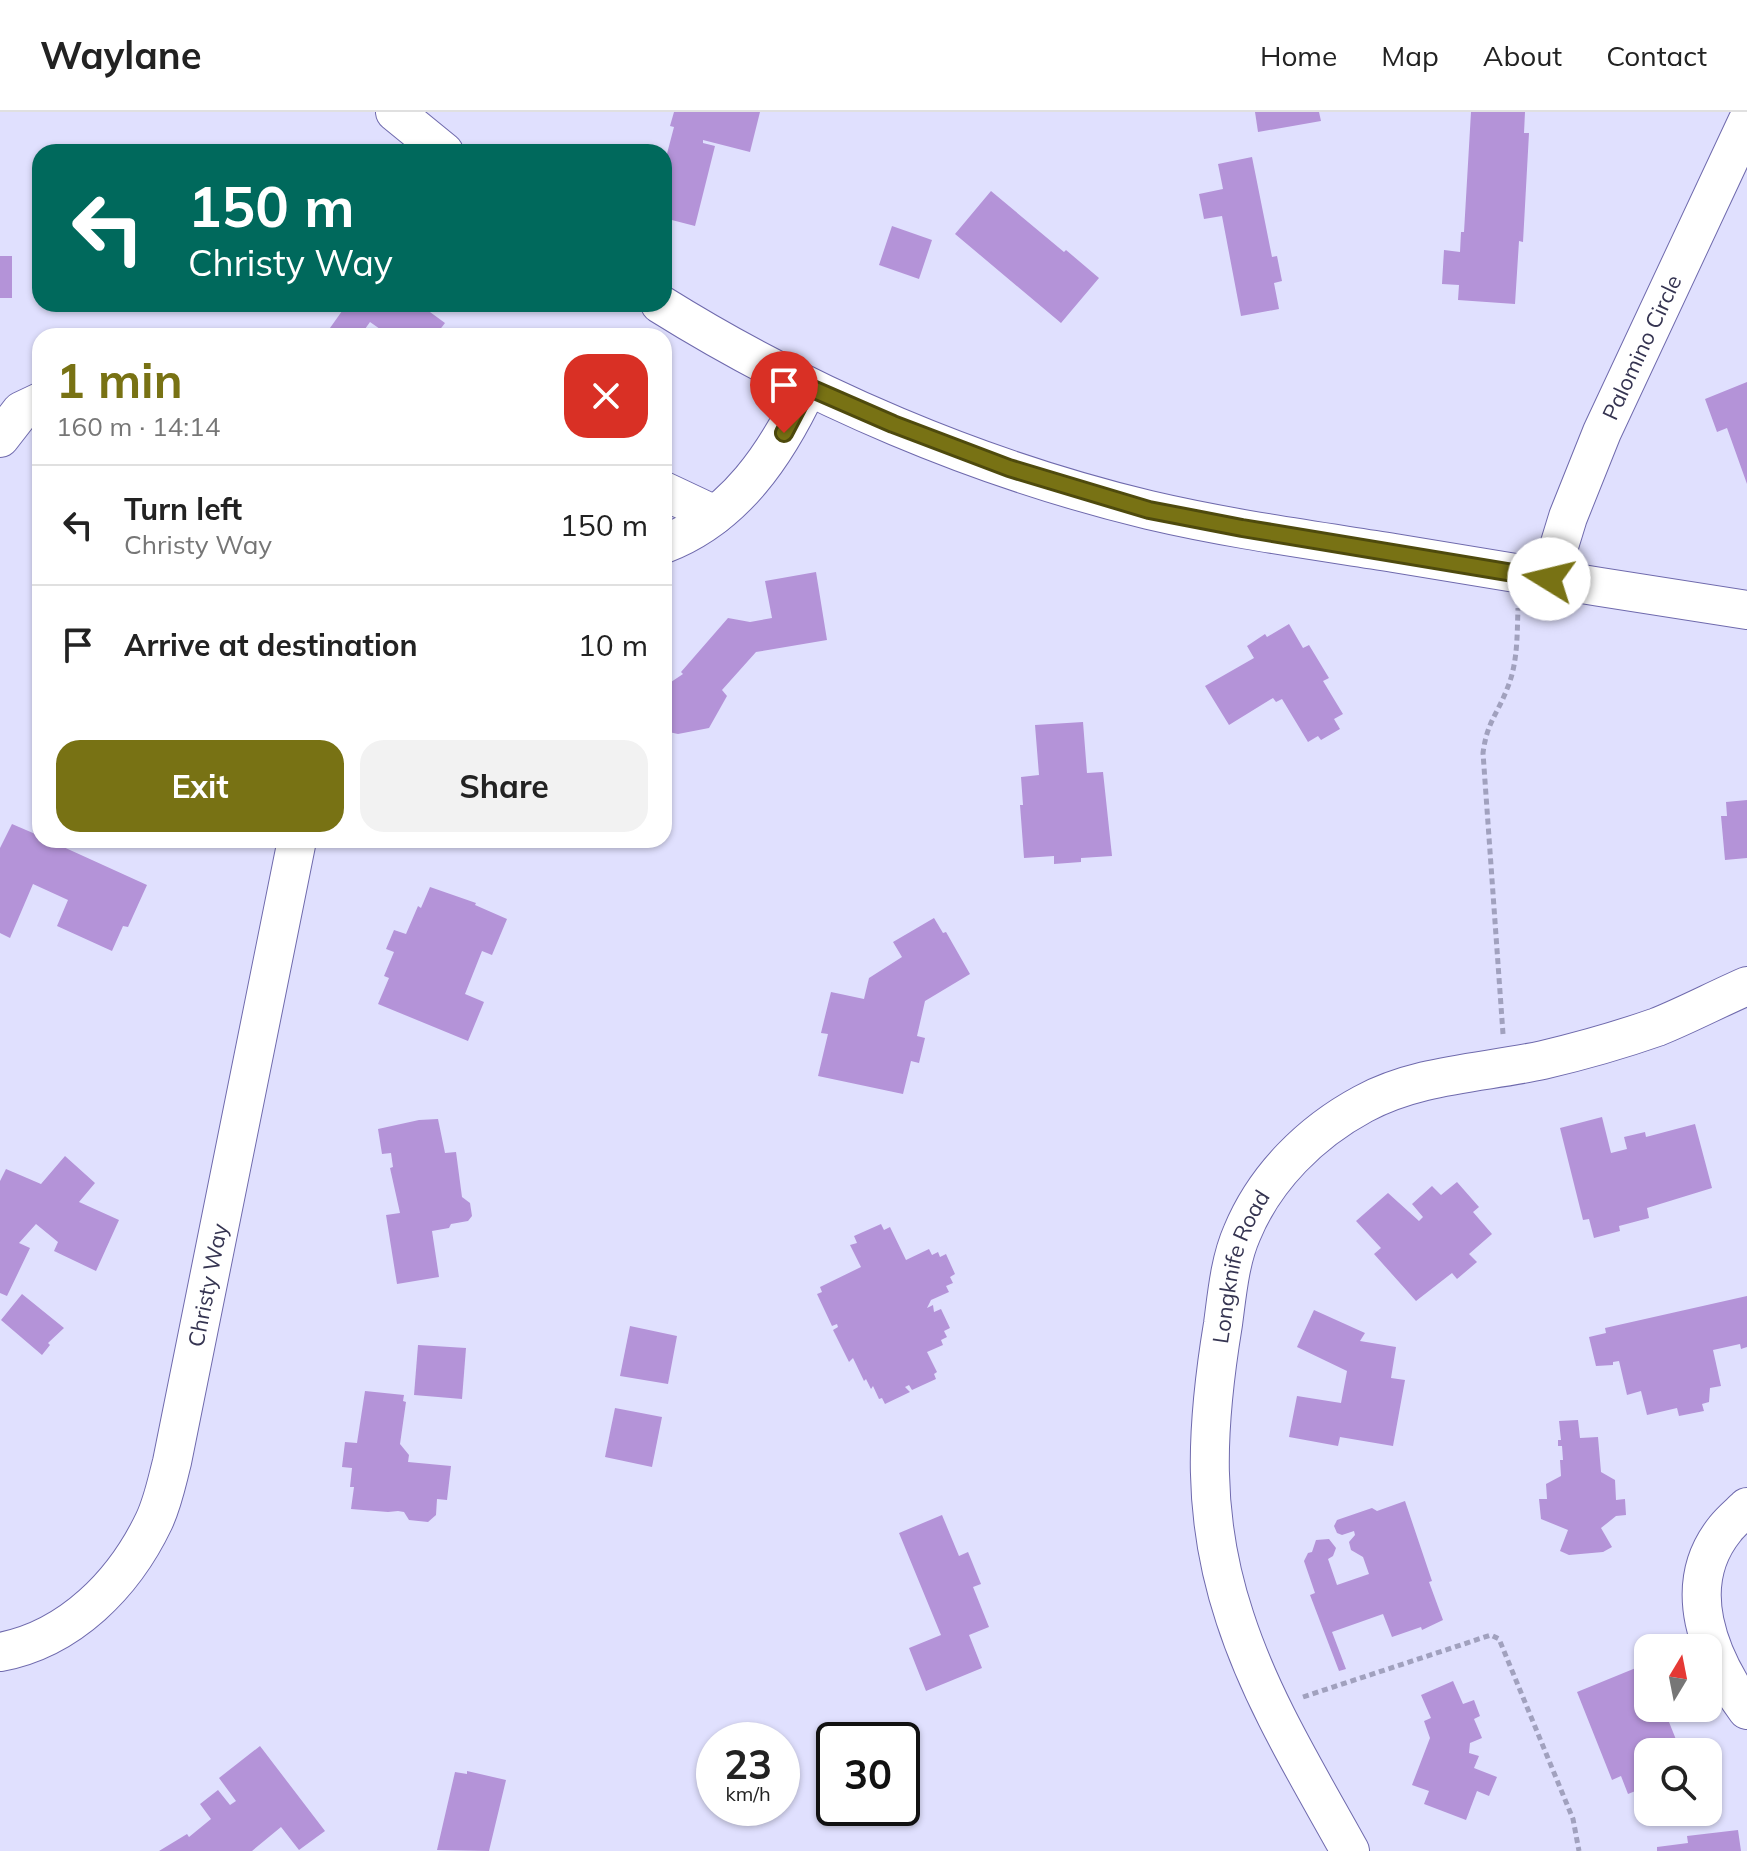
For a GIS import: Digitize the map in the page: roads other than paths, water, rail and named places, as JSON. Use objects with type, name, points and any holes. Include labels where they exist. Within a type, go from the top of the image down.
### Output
[{"type":"street","points":[[395,112],[434,144]]},
{"type":"street","name":"Palomino Circle","points":[[1549,579],[1590,459],[1747,122]]},
{"type":"street","points":[[672,312],[808,387],[893,424],[1009,468],[1149,510],[1242,528],[1747,610]]},
{"type":"street","points":[[672,539],[715,515],[738,497],[766,463],[808,387]]},
{"type":"street","points":[[0,438],[21,411],[32,406]]},
{"type":"street","points":[[672,495],[715,515]]},
{"type":"street","name":"Christy Way","points":[[0,1652],[43,1639],[70,1623],[98,1600],[120,1576],[155,1518],[172,1462],[295,848]]},
{"type":"street","name":"Longknife Road","points":[[1350,1851],[1273,1712],[1251,1665],[1219,1562],[1211,1515],[1208,1461],[1210,1411],[1229,1286],[1241,1234],[1269,1186],[1287,1163],[1311,1139],[1366,1102],[1422,1082],[1587,1049],[1657,1026],[1747,986]]},
{"type":"street","points":[[1747,1507],[1725,1528],[1713,1547],[1702,1584],[1702,1611],[1719,1667],[1747,1710]]}]
